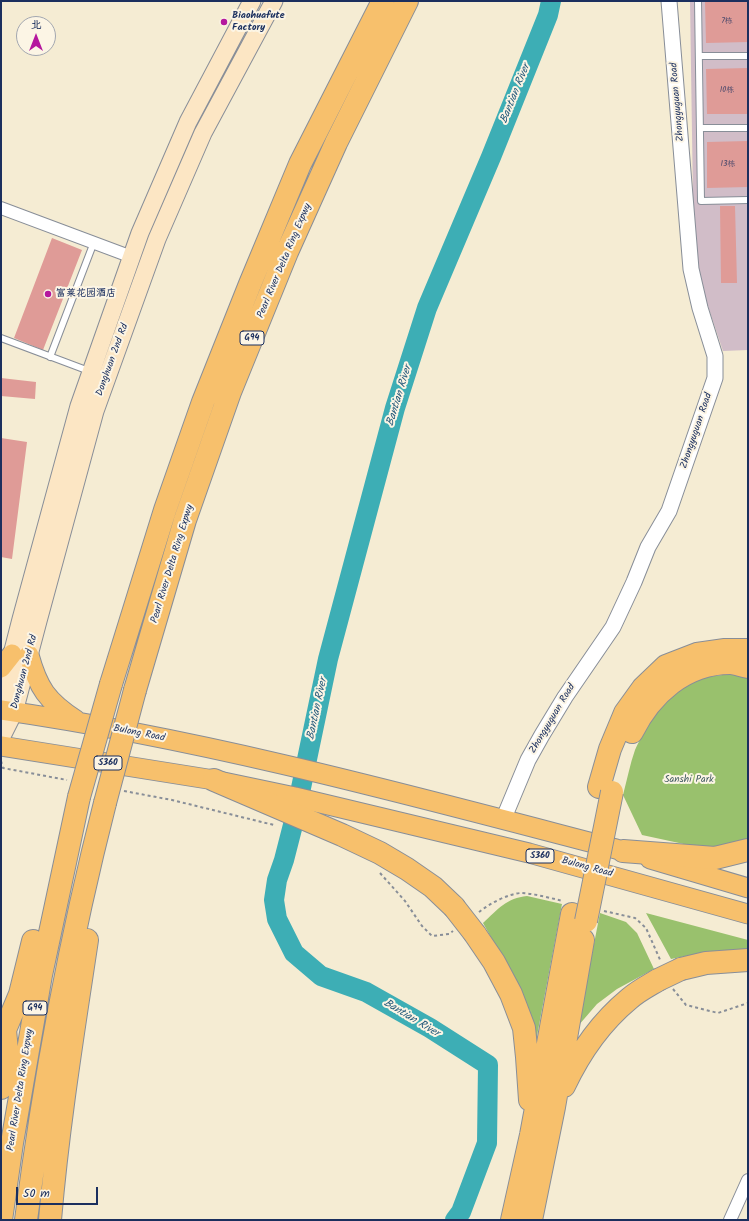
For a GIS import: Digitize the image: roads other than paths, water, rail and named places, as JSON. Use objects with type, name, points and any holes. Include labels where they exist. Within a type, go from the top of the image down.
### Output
[{"type":"highway","name":"G94","points":[[76,789],[111,684],[165,510],[203,402],[300,164],[383,1]]},
{"type":"highway","name":"Pearl River Delta Ring Expwy","points":[[95,844],[112,797],[135,690],[185,520],[230,392],[287,252],[336,143],[407,1]]},
{"type":"highway","points":[[512,1220],[581,912],[606,789],[610,749],[625,713],[643,688],[666,666],[697,654],[726,650],[748,650]]},
{"type":"highway","points":[[606,789],[639,718],[659,693],[680,676],[704,666],[731,663],[748,667]]},
{"type":"highway","points":[[214,780],[380,853],[408,869],[433,887],[464,922],[494,962],[511,994],[524,1028],[528,1057],[531,1135]]},
{"type":"highway","name":"Pearl River Delta Ring Expwy","points":[[1,1220],[12,1143],[41,975],[76,789]]},
{"type":"highway","points":[[1,1088],[7,1051],[5,1030],[20,994],[41,912],[76,789]]},
{"type":"highway","name":"G94","points":[[26,1220],[60,1000],[95,844]]},
{"type":"highway","points":[[50,1220],[54,1172],[95,886],[95,844]]},
{"type":"highway","points":[[623,851],[715,858],[748,850]]},
{"type":"highway","points":[[531,1220],[554,1107],[581,912]]},
{"type":"highway","points":[[554,1107],[572,1068],[590,1039],[608,1017],[630,998],[668,975],[706,963],[748,960]]},
{"type":"main road","name":"Donghuan 2nd Rd","points":[[1,738],[8,711],[14,659],[79,406],[140,234],[188,122],[252,1]]},
{"type":"main road","name":"Donghuan 2nd Rd","points":[[1,697],[95,411],[157,238],[202,133],[274,1]]},
{"type":"main road","points":[[14,659],[34,675],[42,690],[53,703],[80,723]]},
{"type":"main road","name":"Bulong Road","points":[[8,711],[146,735],[275,763],[504,820]]},
{"type":"main road","name":"S360","points":[[1,746],[214,780]]},
{"type":"main road","name":"Bulong Road","points":[[214,780],[268,791],[529,853],[748,914]]},
{"type":"main road","points":[[504,820],[623,851],[748,888]]},
{"type":"street","name":"Zhongyuguan Road","points":[[504,820],[528,760],[538,741],[565,697],[612,627],[634,582],[648,547],[669,511],[715,378],[715,356],[700,308],[691,269],[669,1]]},
{"type":"street","points":[[1,208],[132,257]]},
{"type":"street","points":[[730,1220],[745,1195],[748,1180]]},
{"type":"lane","points":[[698,1],[701,201],[748,200]]},
{"type":"lane","points":[[699,56],[748,56]]},
{"type":"lane","points":[[700,128],[748,128]]},
{"type":"lane","points":[[50,357],[94,242]]},
{"type":"lane","points":[[1,338],[91,372]]},
{"type":"waterway","name":"Bantian River","points":[[297,807],[328,659],[395,408],[427,308],[491,157],[548,15],[551,1]]},
{"type":"waterway","name":"Bantian River","points":[[294,821],[277,880],[274,900],[277,919],[294,953],[321,976],[366,992],[430,1028],[488,1065],[487,1143],[461,1212],[455,1220]]},
{"type":"place","name":"Biaohuafute Factory","points":[[224,22]]},
{"type":"place","name":"富莱花园酒店","points":[[48,294]]},
{"type":"park label","name":"Sanshi Park","points":[[689,780]]}]
